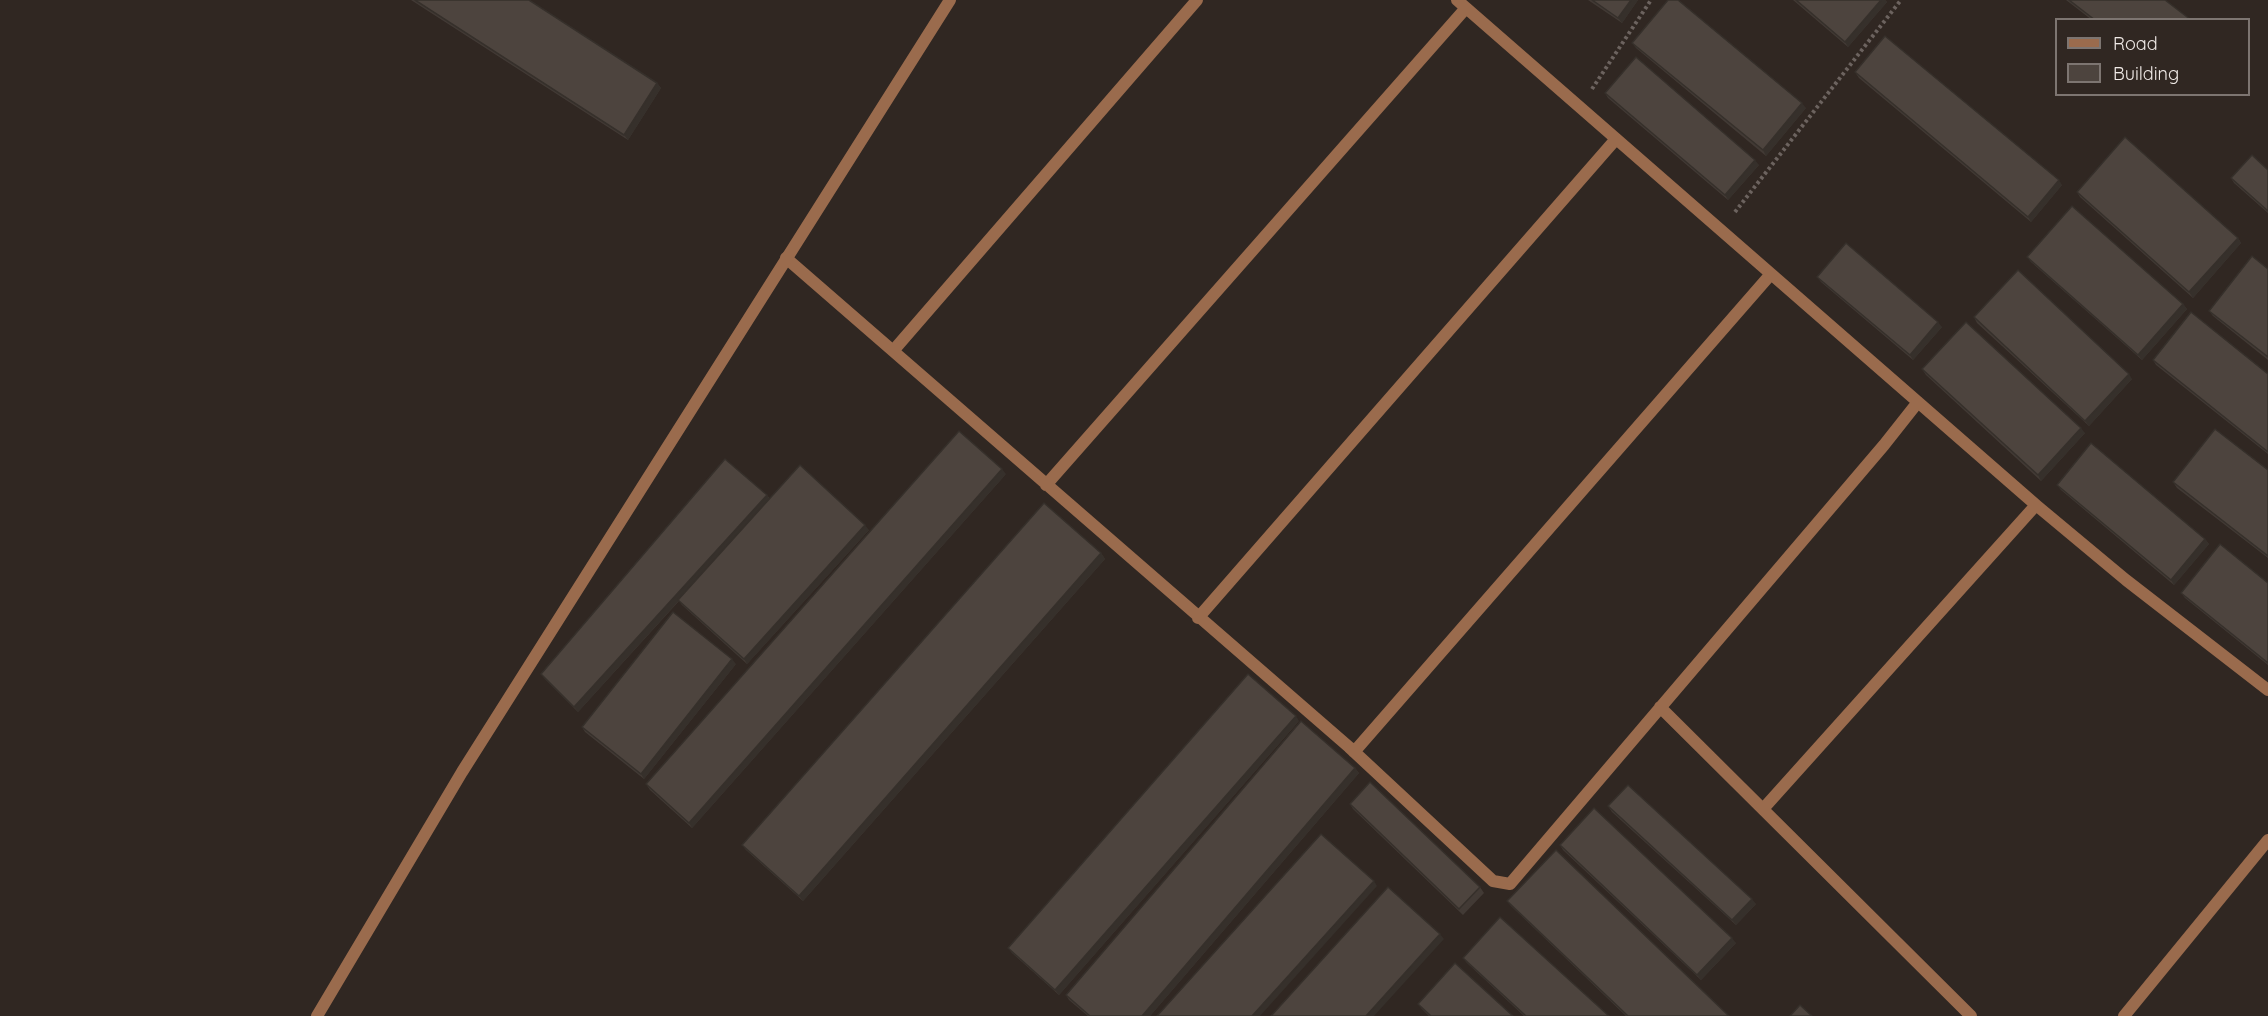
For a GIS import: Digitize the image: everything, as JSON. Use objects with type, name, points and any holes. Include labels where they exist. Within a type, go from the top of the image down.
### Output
[{"type":"street","points":[[317,1016],[462,772],[950,0]]},
{"type":"street","points":[[893,351],[1197,0]]},
{"type":"street","points":[[1046,485],[1462,4],[2036,506],[2126,580],[2268,690]]},
{"type":"street","points":[[1198,618],[1616,139]]},
{"type":"street","points":[[786,258],[1354,752],[1493,881],[1510,884],[1918,402]]},
{"type":"street","points":[[1354,752],[1771,274]]},
{"type":"street","points":[[1763,809],[2036,506]]},
{"type":"street","points":[[1660,707],[1971,1016]]},
{"type":"street","points":[[2124,1016],[2268,840]]},
{"type":"path","points":[[1580,107],[1651,0]]},
{"type":"path","points":[[1721,230],[1901,0]]},
{"type":"building","points":[[415,0],[529,0],[657,83],[624,135]]},
{"type":"building","points":[[1592,0],[1631,0],[1618,18]]},
{"type":"building","points":[[1668,0],[1678,0],[1802,103],[1763,150],[1632,43]]},
{"type":"building","points":[[1796,0],[1881,0],[1845,42]]},
{"type":"building","points":[[2069,0],[2165,0],[2188,18],[2092,18]]},
{"type":"building","points":[[1885,36],[2059,180],[2028,217],[1855,72]]},
{"type":"building","points":[[1636,57],[1755,160],[1725,195],[1605,93]]},
{"type":"building","points":[[2125,137],[2238,238],[2189,292],[2077,192]]},
{"type":"building","points":[[2252,155],[2268,170],[2268,211],[2231,178]]},
{"type":"building","points":[[2072,206],[2183,304],[2138,355],[2027,257]]},
{"type":"building","points":[[1846,243],[1938,322],[1910,355],[1817,277]]},
{"type":"building","points":[[2252,256],[2268,269],[2268,357],[2209,311]]},
{"type":"building","points":[[2018,270],[2129,374],[2085,421],[1974,317]]},
{"type":"building","points":[[2191,312],[2268,374],[2268,452],[2153,360]]},
{"type":"building","points":[[1966,322],[2081,428],[2038,475],[1922,369]]},
{"type":"building","points":[[2215,429],[2268,470],[2268,556],[2173,482]]},
{"type":"building","points":[[959,431],[1002,469],[689,823],[646,784]]},
{"type":"building","points":[[2091,443],[2205,539],[2171,580],[2057,485]]},
{"type":"building","points":[[725,459],[767,495],[574,707],[541,674]]},
{"type":"building","points":[[800,465],[865,525],[744,659],[678,600]]},
{"type":"building","points":[[1044,503],[1101,553],[799,896],[742,845]]},
{"type":"building","points":[[2220,544],[2268,583],[2268,663],[2181,593]]},
{"type":"building","points":[[673,612],[732,659],[641,774],[582,727]]},
{"type":"building","points":[[1248,674],[1296,716],[1055,990],[1008,948]]},
{"type":"building","points":[[1301,721],[1355,768],[1142,1016],[1090,1016],[1066,995]]},
{"type":"building","points":[[1370,782],[1480,887],[1459,909],[1350,804]]},
{"type":"building","points":[[1628,785],[1752,899],[1732,920],[1608,806]]},
{"type":"building","points":[[1594,808],[1732,938],[1697,975],[1560,845]]},
{"type":"building","points":[[1321,834],[1374,881],[1252,1016],[1157,1016]]},
{"type":"building","points":[[1556,850],[1729,1016],[1628,1016],[1507,901]]},
{"type":"building","points":[[1388,887],[1440,934],[1366,1016],[1271,1016]]},
{"type":"building","points":[[1500,917],[1609,1016],[1526,1016],[1463,958]]},
{"type":"building","points":[[1455,963],[1513,1016],[1431,1016],[1418,1004]]},
{"type":"building","points":[[1800,1005],[1812,1016],[1790,1016]]}]
